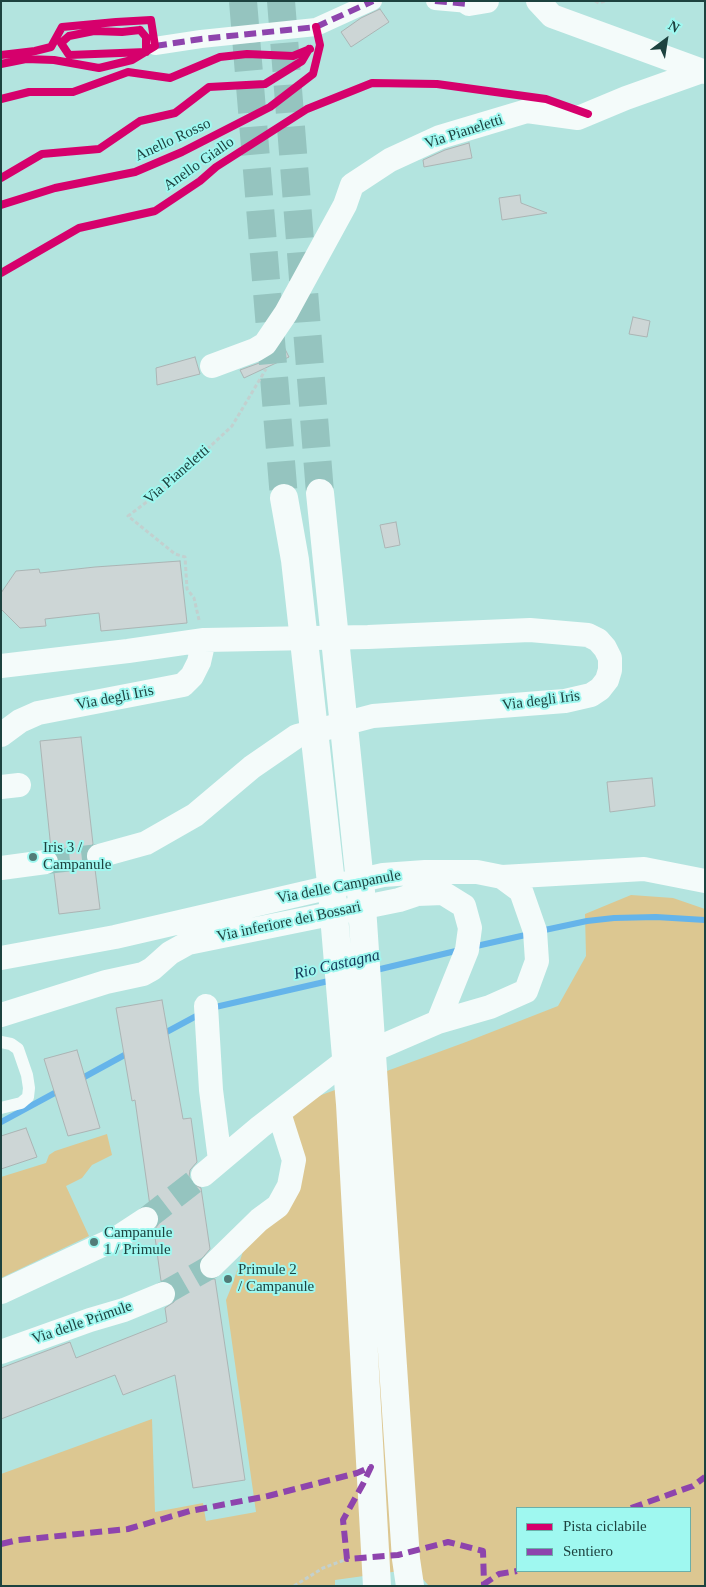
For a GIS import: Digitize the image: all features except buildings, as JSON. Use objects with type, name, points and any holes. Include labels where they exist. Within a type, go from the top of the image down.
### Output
[{"type":"highway","points":[[320,493],[361,892],[406,1559],[410,1586]]},
{"type":"highway","points":[[284,498],[295,560],[332,892],[350,1104],[376,1576]]},
{"type":"street","points":[[156,46],[316,27],[373,1]]},
{"type":"street","points":[[435,1],[478,3]]},
{"type":"street","points":[[538,1],[552,16],[703,72]]},
{"type":"street","name":"Via Pianeletti","points":[[212,366],[256,350],[265,344],[291,305],[345,205],[352,185],[390,160],[440,137],[527,112],[578,118],[626,98],[703,72]]},
{"type":"street","name":"Via degli Iris","points":[[1,666],[204,640],[368,637],[530,630],[588,635],[598,640],[610,658],[610,670],[607,680],[600,689],[591,695],[565,701],[373,716],[297,736],[252,767],[195,815],[146,843],[99,856]]},
{"type":"street","name":"Via degli Iris","points":[[1,735],[20,721],[38,713],[183,686],[192,676],[199,662],[204,640]]},
{"type":"street","points":[[1,868],[46,862]]},
{"type":"street","points":[[502,877],[644,869],[705,881]]},
{"type":"street","name":"Via delle Campanule","points":[[1,958],[115,937],[182,920],[382,876],[425,872],[476,872],[502,877],[520,891],[535,931],[537,961],[526,991],[490,1007],[438,1022],[343,1063],[212,1167],[211,1090],[206,1006]]},
{"type":"street","name":"Via inferiore dei Bossari","points":[[1,1015],[106,982],[143,974],[152,969],[170,953],[188,943],[399,900],[417,894],[442,893],[464,906],[470,928],[467,950],[438,1022]]},
{"type":"street","points":[[212,1266],[259,1220],[278,1206],[289,1186],[294,1160],[279,1113]]},
{"type":"street","points":[[1,1292],[117,1238],[146,1219]]},
{"type":"street","name":"Via delle Primule","points":[[1,1352],[124,1310],[163,1294]]},
{"type":"lane","points":[[1,1042],[11,1044],[18,1049],[27,1075],[29,1088],[28,1096],[21,1103],[1,1108]]},
{"type":"path","points":[[595,1],[599,4],[605,1]]},
{"type":"path","points":[[294,1586],[323,1568],[347,1559]]},
{"type":"shaded area","points":[[631,895],[673,898],[705,909],[705,1586],[429,1586],[414,1569],[335,1580],[335,1586],[1,1586],[1,1474],[152,1419],[155,1512],[203,1503],[206,1521],[256,1512],[226,1300],[244,1248],[286,1210],[293,1115],[305,1101],[558,1006],[586,956],[585,914]]},
{"type":"shaded area","points":[[107,1134],[112,1155],[92,1165],[82,1178],[66,1186],[89,1236],[1,1278],[1,1177],[46,1163],[49,1155],[55,1151]]},
{"type":"waterway","name":"Rio Castagna","points":[[540,931],[587,921],[614,918],[656,917],[705,920]]},
{"type":"waterway","name":"Rio Castagna","points":[[472,947],[530,934]]},
{"type":"waterway","name":"Rio Castagna","points":[[372,971],[460,950]]},
{"type":"waterway","name":"Rio Castagna","points":[[211,1008],[333,980]]},
{"type":"waterway","name":"Rio Castagna","points":[[161,1035],[200,1014]]},
{"type":"waterway","name":"Rio Castagna","points":[[77,1081],[130,1052]]},
{"type":"waterway","name":"Rio Castagna","points":[[1,1122],[62,1089]]},
{"type":"tunnel","points":[[243,1],[284,498]]},
{"type":"tunnel","points":[[281,1],[320,493]]},
{"type":"tunnel","points":[[46,862],[99,856]]},
{"type":"tunnel","points":[[146,1219],[203,1175]]},
{"type":"tunnel","points":[[163,1294],[212,1266]]},
{"type":"marked path","points":[[155,46],[201,39],[316,27],[373,1]]},
{"type":"marked path","points":[[435,1],[469,4]]},
{"type":"marked path","points":[[1,1544],[18,1540],[128,1529],[190,1511],[268,1496],[357,1473],[371,1467],[343,1520],[347,1559],[398,1555],[448,1542],[483,1551],[484,1584],[499,1574],[516,1571]]},
{"type":"marked path","points":[[634,1507],[693,1486],[705,1477]]},
{"type":"cycle path","points":[[1,55],[51,47],[62,27],[116,22],[151,20],[155,46],[132,60],[99,68],[54,60],[26,59],[1,64]]},
{"type":"cycle path","name":"Anello Rosso","points":[[1,205],[55,188],[135,172],[182,152],[270,107],[313,74],[320,45],[316,27]]},
{"type":"cycle path","points":[[140,30],[146,37],[146,52],[69,55],[61,43],[69,36],[94,31],[122,32],[140,30]]},
{"type":"cycle path","points":[[1,178],[42,154],[99,149],[140,121],[175,113],[209,87],[265,84],[302,61],[309,49]]},
{"type":"cycle path","points":[[1,99],[29,92],[73,92],[128,72],[170,78],[220,57],[247,54],[293,56],[310,49]]},
{"type":"cycle path","name":"Anello Giallo","points":[[1,273],[79,228],[155,211],[200,181],[216,167],[307,109],[372,83],[437,84],[546,99],[588,114]]},
{"type":"place","name":"Iris 3 / Campanule","points":[[33,857]]},
{"type":"place","name":"Campanule 1 / Primule","points":[[94,1242]]},
{"type":"place","name":"Primule 2 / Campanule","points":[[228,1279]]}]
